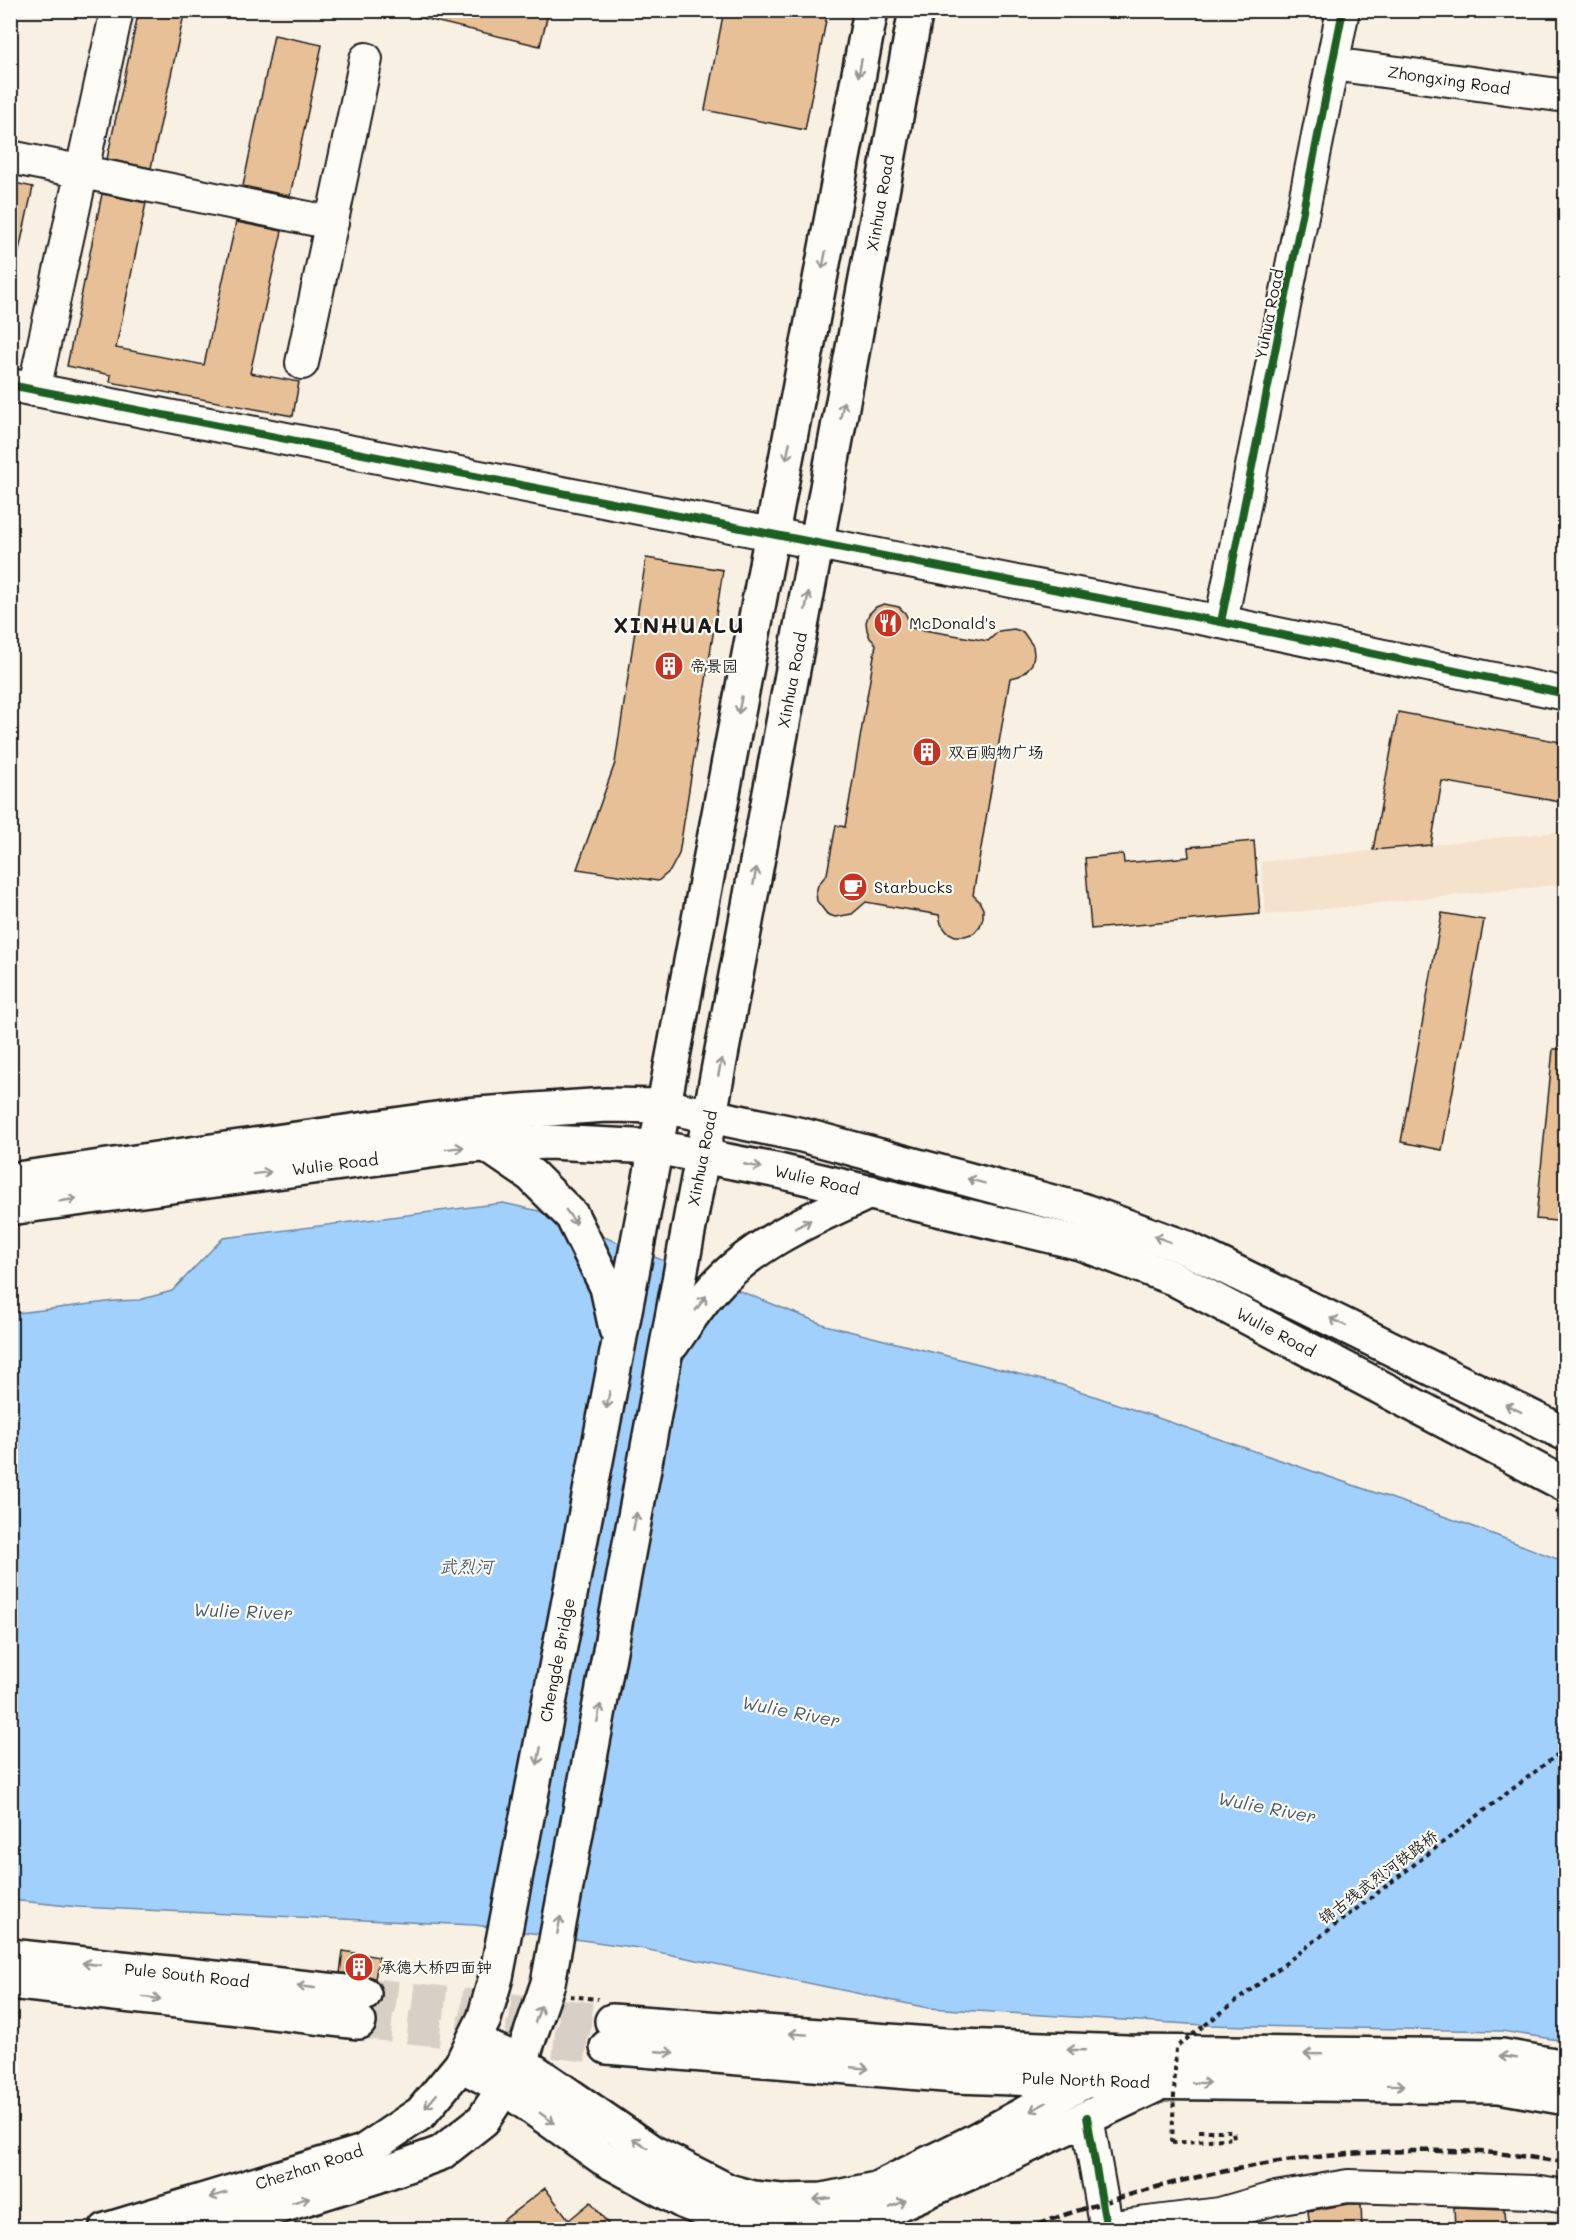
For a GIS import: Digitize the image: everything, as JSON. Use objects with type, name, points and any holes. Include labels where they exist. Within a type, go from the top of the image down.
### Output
[{"type":"main road","points":[[619,1342],[871,10]]},
{"type":"main road","name":"Xinhua Road","points":[[667,1350],[916,10]]},
{"type":"main road","name":"Wulie Road","points":[[10,1180],[464,1115],[606,1105],[663,1106],[802,1135],[1082,1210],[1185,1247],[1566,1434]]},
{"type":"main road","name":"Wulie Road","points":[[10,1208],[487,1145],[548,1142],[656,1147],[779,1171],[1080,1243],[1173,1278],[1566,1485]]},
{"type":"main road","points":[[487,1145],[531,1176],[572,1216],[607,1287],[619,1342]]},
{"type":"main road","points":[[667,1350],[710,1291],[752,1253],[816,1217],[870,1192]]},
{"type":"main road","name":"Chengde Bridge","points":[[496,1977],[619,1342]]},
{"type":"main road","name":"Chezhan Road","points":[[205,2229],[377,2176],[441,2153],[483,2120],[513,2075],[548,1983],[667,1350]]},
{"type":"main road","name":"Pule South Road","points":[[10,1956],[362,2008],[10,1982]]},
{"type":"main road","name":"Chezhan Road","points":[[106,2229],[363,2152],[421,2113],[467,2053],[484,2019],[496,1977]]},
{"type":"main road","name":"Pule North Road","points":[[1566,2067],[1502,2056],[1146,2052],[610,2034],[956,2076],[1162,2082],[1499,2086],[1566,2098]]},
{"type":"main road","points":[[467,2053],[513,2075],[728,2191],[753,2198],[781,2201],[823,2200],[876,2189],[974,2141],[1086,2080],[1146,2052]]},
{"type":"main road","points":[[513,2075],[603,2158],[684,2202],[738,2224],[774,2227],[825,2226],[880,2212],[985,2166],[1162,2082]]},
{"type":"street","points":[[117,10],[81,173],[22,387],[1221,622],[1566,694]]},
{"type":"street","name":"Yuhua Road","points":[[1221,622],[1343,10]]},
{"type":"street","points":[[303,363],[366,58]]},
{"type":"street","name":"Zhongxing Road","points":[[1332,64],[1566,96]]},
{"type":"street","points":[[10,158],[332,223]]},
{"type":"street","points":[[1087,2117],[1107,2229],[1220,2214],[1276,2198],[1348,2186],[1533,2192],[1566,2197]]},
{"type":"shaded area","points":[[1565,831],[1565,884],[1266,915],[1261,862]]},
{"type":"water","name":"武烈河","points":[[503,1203],[539,1211],[825,1325],[1062,1385],[1469,1525],[1565,1562],[1565,2041],[1502,2031],[1205,2025],[928,2008],[639,1948],[475,1925],[78,1907],[11,1900],[10,1314],[139,1300],[172,1291],[223,1238]]},
{"type":"building","points":[[139,10],[185,10],[151,168],[107,159]]},
{"type":"building","points":[[418,10],[549,10],[540,46],[417,17]]},
{"type":"building","points":[[724,10],[828,10],[805,130],[705,110]]},
{"type":"building","points":[[274,35],[322,45],[290,196],[243,186]]},
{"type":"building","points":[[10,182],[33,187],[18,255],[10,254]]},
{"type":"building","points":[[102,194],[146,203],[116,348],[204,365],[236,222],[282,231],[250,373],[299,382],[293,416],[110,382],[111,375],[67,366]]},
{"type":"building","name":"帝景园","points":[[646,558],[723,570],[679,854],[670,871],[658,881],[577,869],[615,763]]},
{"type":"building","name":"双百购物广场","points":[[884,604],[899,607],[905,613],[912,628],[988,641],[999,631],[1014,629],[1023,632],[1033,646],[1032,664],[1019,676],[1010,678],[973,895],[983,909],[983,918],[974,933],[965,936],[955,936],[947,932],[941,924],[939,915],[866,902],[852,914],[835,917],[827,914],[817,901],[818,885],[827,874],[836,825],[845,827],[876,644],[870,638],[866,622],[869,614],[876,607]]},
{"type":"building","points":[[1398,712],[1566,743],[1566,803],[1442,781],[1431,845],[1373,850]]},
{"type":"building","points":[[1254,841],[1260,914],[1091,929],[1085,858],[1123,854],[1124,863],[1189,857],[1188,847]]},
{"type":"building","points":[[1442,913],[1484,920],[1442,1150],[1401,1142]]},
{"type":"building","points":[[1553,1049],[1566,1049],[1566,1222],[1536,1219]]},
{"type":"building","name":"承德大桥四面钟","points":[[343,1951],[379,1957],[375,1979],[366,1975],[340,1973]]},
{"type":"building","points":[[545,2188],[569,2220],[591,2202],[612,2229],[492,2229]]},
{"type":"building","points":[[1361,2204],[1362,2229],[1310,2229],[1308,2211]]},
{"type":"building","points":[[1454,2207],[1504,2209],[1505,2229],[1455,2229]]},
{"type":"tunnel","points":[[364,1994],[612,2021]]},
{"type":"tunnel","points":[[359,2022],[607,2047]]},
{"type":"railway","points":[[1026,2230],[1047,2221],[1157,2187],[1202,2176],[1294,2160],[1386,2152],[1433,2151],[1491,2153],[1566,2162]]},
{"type":"cycle path","points":[[1221,622],[1343,10]]},
{"type":"cycle path","points":[[10,385],[1221,622],[1566,694]]},
{"type":"cycle path","points":[[1087,2117],[1107,2230]]},
{"type":"place","name":"McDonald's","points":[[888,623]]},
{"type":"place","name":"帝景园","points":[[669,666]]},
{"type":"place","name":"双百购物广场","points":[[927,752]]},
{"type":"place","name":"Starbucks","points":[[853,887]]},
{"type":"place","name":"承德大桥四面钟","points":[[359,1967]]},
{"type":"district","name":"XINHUALU","points":[[679,625]]},
{"type":"water label","name":"Wulie River","points":[[243,1612]]},
{"type":"water label","name":"Wulie River","points":[[791,1712]]},
{"type":"water label","name":"Wulie River","points":[[1267,1808]]}]
